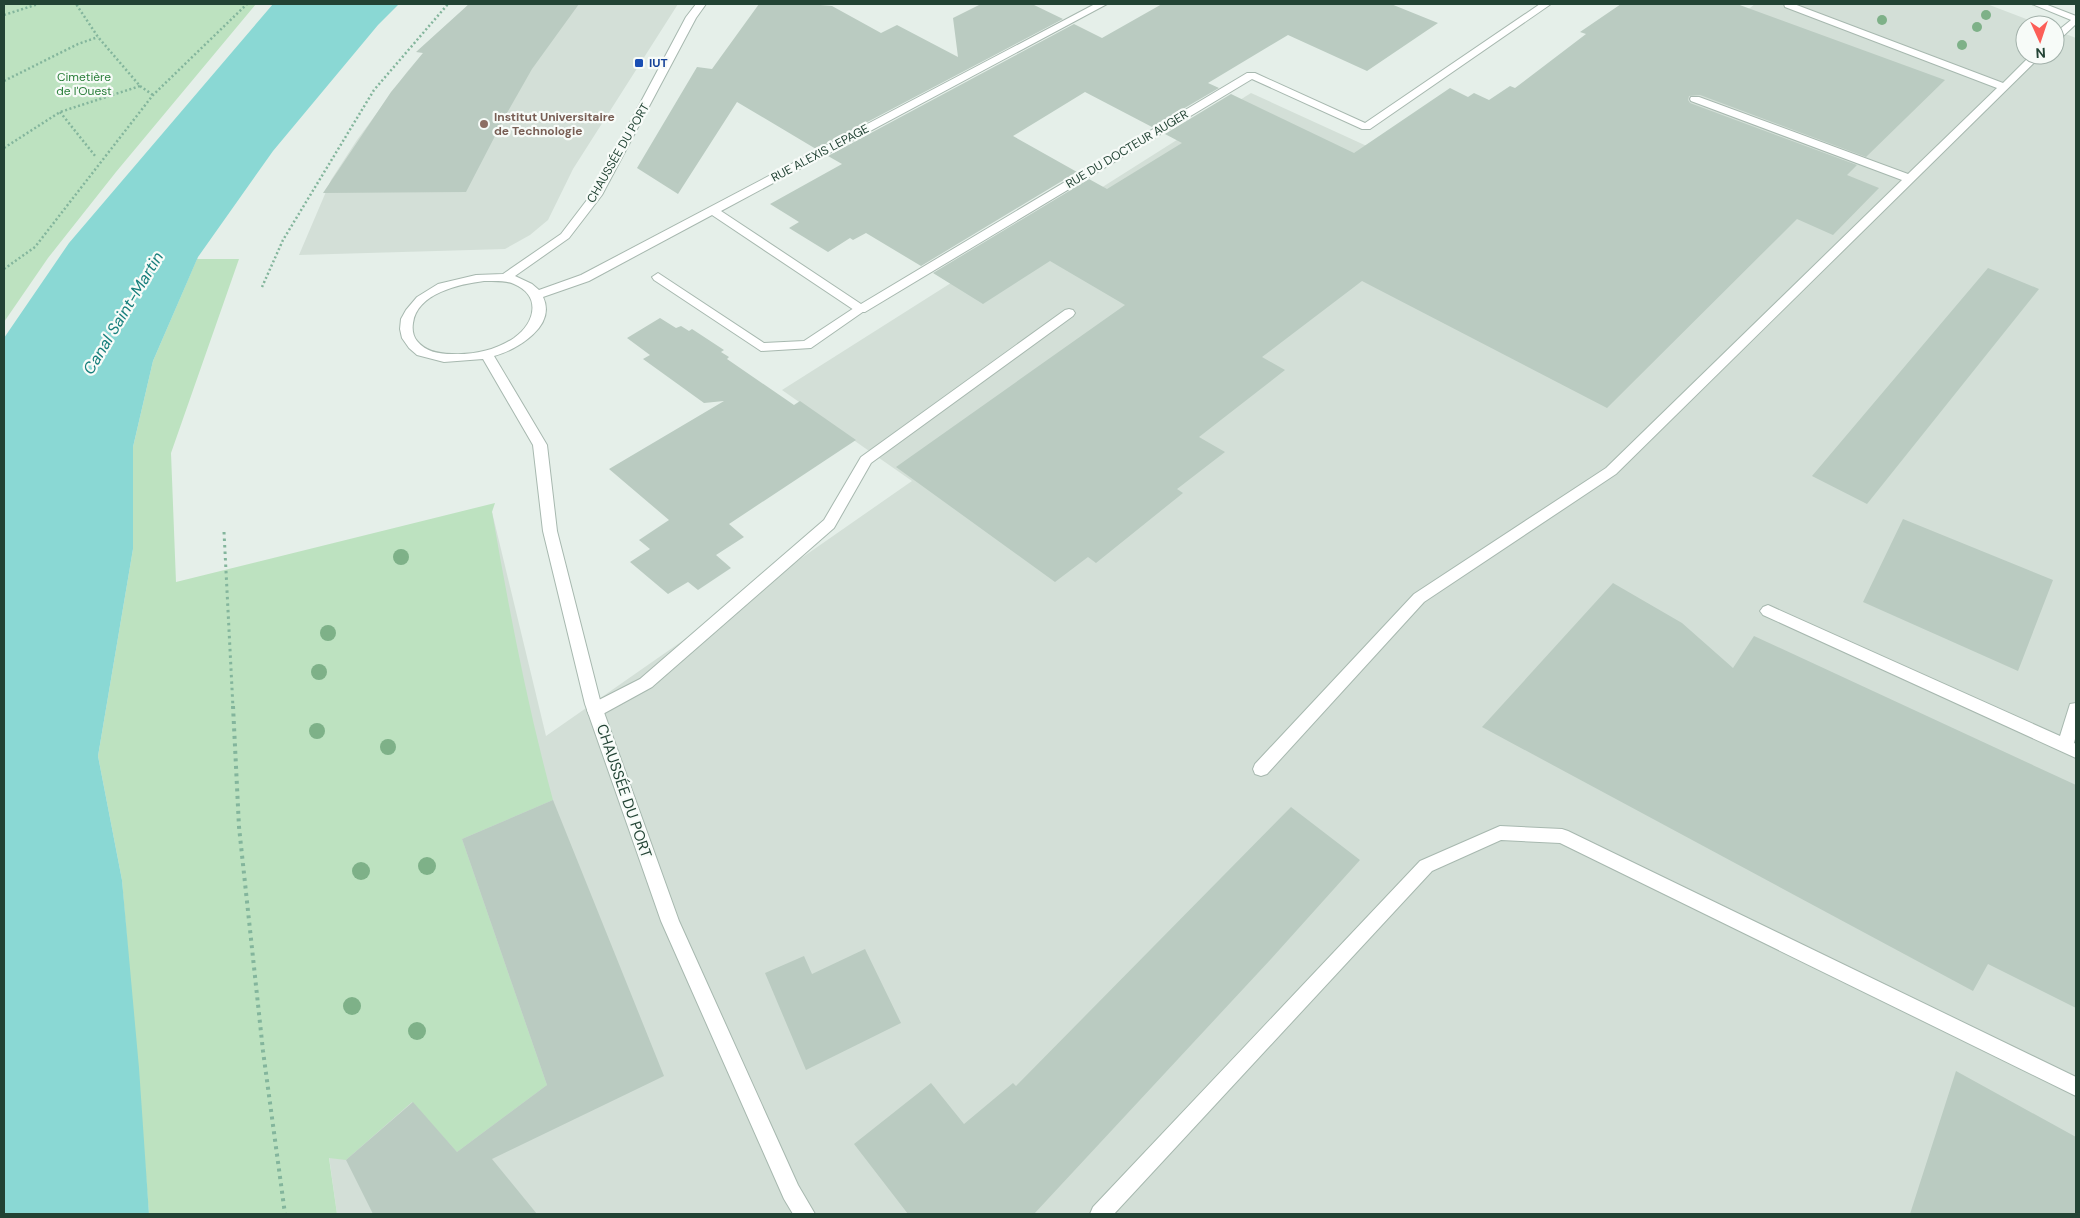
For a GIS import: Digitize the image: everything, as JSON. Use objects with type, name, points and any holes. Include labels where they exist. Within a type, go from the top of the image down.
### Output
[{"type":"street","name":"CHAUSSÉE DU PORT","points":[[505,278],[564,236],[598,193],[691,17],[701,4]]},
{"type":"street","name":"RUE ALEXIS LEPAGE","points":[[536,294],[585,278],[1102,4]]},
{"type":"street","name":"RUE DU DOCTEUR AUGER","points":[[861,310],[1251,75],[1366,127],[1546,4]]},
{"type":"street","points":[[2036,4],[2076,19],[2065,29]]},
{"type":"street","points":[[1788,5],[2005,87]]},
{"type":"street","points":[[1260,768],[1419,598],[1611,471],[2028,65]]},
{"type":"street","points":[[1695,99],[1910,179]]},
{"type":"street","points":[[658,277],[761,347],[807,345],[861,310],[712,210]]},
{"type":"street","points":[[505,278],[524,284],[536,294],[540,305],[538,316],[532,328],[520,339],[505,348],[486,355],[462,359],[440,358],[420,352],[408,341],[404,327],[409,313],[421,300],[439,288],[461,280],[505,278]]},
{"type":"street","points":[[595,710],[646,683],[829,524],[866,460],[1069,313]]},
{"type":"street","name":"CHAUSSÉE DU PORT","points":[[486,355],[540,445],[550,530],[595,710],[670,921],[791,1192],[805,1214]]},
{"type":"street","points":[[1768,611],[2070,749],[2076,709]]},
{"type":"street","points":[[1100,1214],[1426,866],[1500,834],[1562,836],[2076,1087]]},
{"type":"path","points":[[4,15],[38,4]]},
{"type":"path","points":[[76,4],[98,37],[140,86],[153,95]]},
{"type":"path","points":[[4,269],[35,246],[153,95],[247,4]]},
{"type":"path","points":[[262,287],[283,240],[374,90],[448,4]]},
{"type":"path","points":[[4,81],[78,44],[98,37]]},
{"type":"path","points":[[4,148],[60,112],[140,86]]},
{"type":"path","points":[[60,112],[96,157]]},
{"type":"path","points":[[224,532],[239,828],[263,1051],[285,1214]]},
{"type":"shaded area","name":"Institut Universitaire de Technologie","points":[[469,4],[678,4],[573,169],[548,220],[530,235],[505,249],[299,255],[331,180],[357,140],[407,72],[435,39]]},
{"type":"shaded area","points":[[1755,4],[1987,4],[2016,15],[2015,65],[2065,65],[2065,34],[2076,38],[2076,1214],[337,1214],[329,1157],[492,512],[546,736],[912,481],[782,390],[1251,93],[1498,206]]},
{"type":"green space","name":"Cimetière de l'Ouest","points":[[4,4],[256,4],[116,172],[48,258],[4,322]]},
{"type":"green space","points":[[197,259],[239,259],[171,453],[176,582],[495,503],[492,512],[512,621],[535,729],[553,800],[462,839],[547,1085],[457,1152],[412,1102],[346,1160],[329,1158],[337,1214],[149,1214],[122,880],[98,756],[133,549],[133,447],[153,361]]},
{"type":"water","name":"Canal Saint-Martin","points":[[273,4],[399,4],[378,25],[273,151],[198,257],[153,361],[133,447],[133,549],[98,756],[122,880],[139,1068],[149,1214],[4,1214],[4,338],[69,243]]},
{"type":"building","points":[[469,4],[579,4],[532,69],[466,192],[323,193],[391,92],[423,53],[416,52]]},
{"type":"building","points":[[759,4],[832,6],[881,33],[897,25],[958,57],[953,18],[981,4],[1032,4],[1063,19],[816,149],[737,102],[678,194],[637,168],[697,67],[712,69]]},
{"type":"building","points":[[1162,4],[1391,4],[1438,23],[1367,71],[1288,35],[1208,83],[1219,88],[1152,127],[1085,92],[1013,136],[1077,172],[921,266],[866,233],[853,240],[850,238],[828,252],[789,228],[799,222],[770,204],[842,164],[828,156],[1074,24],[1102,38]]},
{"type":"building","points":[[1621,4],[1737,4],[1945,80],[1866,157],[1700,95],[1689,96],[1688,100],[1690,103],[1857,165],[1847,175],[1879,188],[1833,235],[1797,219],[1607,408],[1362,281],[1262,357],[1285,370],[1199,437],[1225,452],[1177,489],[1183,493],[1096,563],[1088,557],[1055,582],[896,467],[1125,305],[1050,261],[983,304],[933,273],[1089,179],[1107,189],[1182,143],[1165,134],[1231,94],[1354,153],[1450,88],[1468,97],[1474,93],[1489,100],[1510,86],[1515,88],[1586,34],[1580,32]]},
{"type":"building","points":[[1988,268],[2039,289],[1867,504],[1812,476]]},
{"type":"building","points":[[660,318],[676,328],[681,326],[689,331],[692,329],[724,350],[721,352],[729,357],[727,359],[794,405],[800,401],[856,440],[729,524],[744,537],[716,555],[731,568],[698,590],[688,582],[668,594],[630,562],[650,549],[639,540],[669,520],[609,469],[724,401],[704,403],[643,359],[650,355],[627,338]]},
{"type":"building","points":[[1903,519],[2053,580],[2018,671],[1863,602]]},
{"type":"building","points":[[1613,583],[1682,623],[1733,668],[1754,636],[2076,785],[2076,1008],[1988,964],[1973,991],[1482,727]]},
{"type":"building","points":[[553,800],[664,1076],[492,1159],[537,1214],[373,1214],[346,1160],[413,1102],[457,1152],[547,1085],[462,839]]},
{"type":"building","points":[[1291,807],[1360,860],[1271,959],[1034,1214],[908,1214],[854,1144],[931,1083],[964,1124],[1013,1083],[1016,1086]]},
{"type":"building","points":[[865,949],[901,1023],[806,1070],[765,973],[804,956],[812,974]]},
{"type":"building","points":[[1956,1071],[2076,1137],[2076,1214],[1910,1214]]},
{"type":"place","name":"IUT","points":[[639,63]]},
{"type":"place","name":"Institut Universitaire de Technologie","points":[[484,124]]}]
